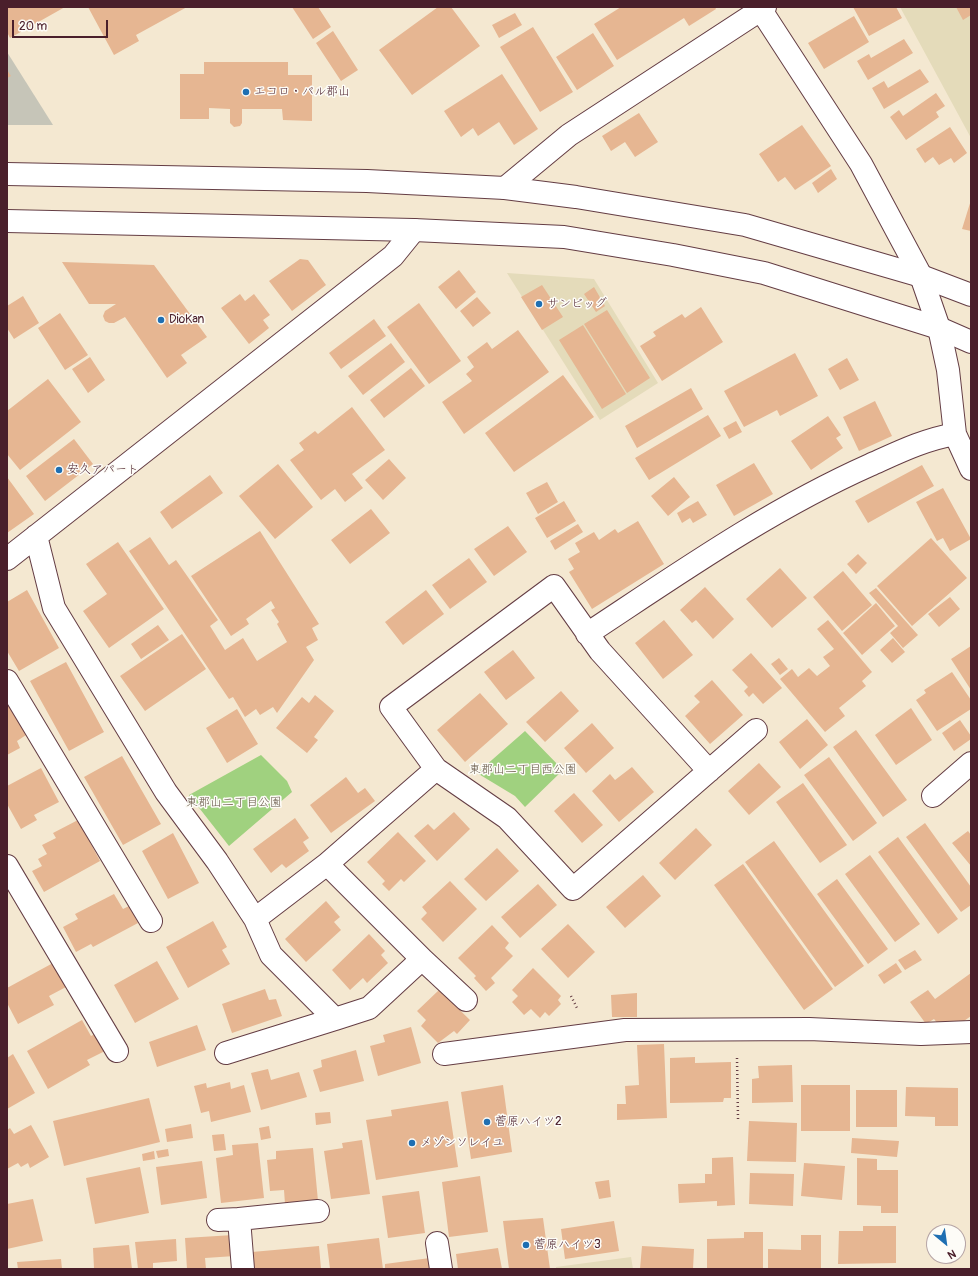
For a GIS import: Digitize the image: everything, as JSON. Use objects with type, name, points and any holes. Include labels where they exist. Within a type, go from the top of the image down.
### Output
[{"type":"street","points":[[505,188],[569,135],[762,8],[861,164],[921,276],[939,328],[948,370],[955,434],[971,469]]},
{"type":"street","points":[[7,174],[368,182],[505,188],[576,197],[745,225],[921,276],[971,295]]},
{"type":"street","points":[[7,221],[414,230],[564,237],[673,255],[764,273],[939,328],[971,342]]},
{"type":"street","points":[[7,559],[393,256],[414,230]]},
{"type":"street","points":[[587,634],[710,553],[826,485],[930,439],[955,434]]},
{"type":"street","points":[[36,536],[54,608],[166,792],[217,861],[255,919],[271,955],[335,1019]]},
{"type":"street","points":[[709,771],[587,634],[554,586],[391,707],[436,769],[507,818],[573,889],[709,771],[756,730]]},
{"type":"street","points":[[7,681],[150,921]]},
{"type":"street","points":[[933,796],[971,763]]},
{"type":"street","points":[[255,919],[327,864],[436,769]]},
{"type":"street","points":[[327,864],[422,959],[466,1000]]},
{"type":"street","points":[[7,866],[117,1051]]},
{"type":"street","points":[[226,1053],[368,1008],[422,959]]},
{"type":"street","points":[[444,1054],[624,1030],[809,1029],[921,1034],[971,1032]]},
{"type":"street","points":[[243,1269],[228,1220],[318,1211]]},
{"type":"street","points":[[437,1243],[441,1269]]},
{"type":"path","points":[[571,996],[580,1014]]},
{"type":"path","points":[[737,1029],[738,1118]]},
{"type":"shaded area","points":[[900,7],[971,7],[971,138]]},
{"type":"shaded area","points":[[7,52],[53,125],[7,125]]},
{"type":"shaded area","points":[[507,273],[594,279],[658,383],[600,420]]},
{"type":"shaded area","points":[[631,1257],[633,1269],[556,1269],[556,1267]]},
{"type":"green space","name":"東郡山二丁目西公園","points":[[525,731],[563,770],[525,807],[515,796],[477,773]]},
{"type":"green space","name":"東郡山二丁目公園","points":[[261,755],[287,781],[292,792],[229,846],[189,795]]},
{"type":"building","points":[[7,7],[65,7],[10,38],[7,32]]},
{"type":"building","points":[[88,7],[187,7],[136,35],[139,41],[114,55]]},
{"type":"building","points":[[292,7],[318,7],[331,27],[313,39]]},
{"type":"building","points":[[438,7],[451,7],[480,46],[412,95],[379,50]]},
{"type":"building","points":[[621,7],[715,7],[716,9],[689,26],[684,18],[617,60],[594,24]]},
{"type":"building","points":[[853,7],[896,7],[902,18],[869,36]]},
{"type":"building","points":[[956,7],[971,7],[971,15],[963,20]]},
{"type":"building","points":[[515,13],[522,25],[499,38],[492,25]]},
{"type":"building","points":[[854,16],[869,42],[824,69],[808,43]]},
{"type":"building","points":[[533,27],[573,92],[540,112],[500,47]]},
{"type":"building","points":[[333,31],[358,70],[341,81],[316,43]]},
{"type":"building","points":[[593,33],[614,66],[577,90],[556,57]]},
{"type":"building","points":[[904,39],[913,53],[868,80],[857,61],[869,54],[871,58]]},
{"type":"building","name":"エコロ・パル郡山","points":[[204,62],[288,62],[288,75],[312,75],[312,121],[283,120],[282,109],[242,109],[242,123],[240,126],[234,127],[230,123],[230,109],[209,108],[209,119],[180,119],[180,74],[204,74]]},
{"type":"building","points":[[920,69],[929,82],[884,109],[872,88],[884,81],[888,88]]},
{"type":"building","points":[[7,70],[11,76],[7,78]]},
{"type":"building","points":[[502,74],[538,129],[514,145],[499,122],[478,136],[473,128],[461,137],[444,111]]},
{"type":"building","points":[[936,93],[945,106],[936,112],[939,117],[906,140],[890,117],[899,110],[903,116]]},
{"type":"building","points":[[639,113],[658,142],[635,157],[625,142],[611,151],[602,136]]},
{"type":"building","points":[[802,125],[831,166],[795,190],[785,177],[778,182],[759,154]]},
{"type":"building","points":[[950,127],[967,153],[954,163],[951,158],[939,165],[933,157],[925,163],[916,149]]},
{"type":"building","points":[[831,169],[837,179],[818,193],[812,183]]},
{"type":"building","points":[[971,200],[971,231],[962,229]]},
{"type":"building","points":[[300,259],[308,260],[326,285],[292,311],[269,281]]},
{"type":"building","name":"DioKan","points":[[62,262],[154,265],[207,337],[181,355],[187,363],[167,378],[125,317],[114,323],[105,321],[103,316],[105,311],[116,304],[89,304]]},
{"type":"building","points":[[459,270],[476,292],[456,309],[438,287]]},
{"type":"building","points":[[542,285],[563,317],[542,330],[521,297]]},
{"type":"building","points":[[594,287],[605,306],[596,312],[584,294]]},
{"type":"building","points":[[240,294],[245,301],[254,294],[270,315],[263,320],[269,328],[249,344],[221,308]]},
{"type":"building","points":[[23,296],[39,323],[14,339],[7,328],[7,306]]},
{"type":"building","points":[[477,297],[491,313],[473,327],[460,311]]},
{"type":"building","points":[[419,303],[461,361],[429,384],[387,327]]},
{"type":"building","points":[[701,307],[723,342],[662,381],[640,346],[656,336],[653,332],[682,314],[685,318]]},
{"type":"building","points":[[607,310],[650,378],[627,393],[584,324]]},
{"type":"building","points":[[60,313],[88,355],[65,370],[38,328]]},
{"type":"building","points":[[374,319],[386,336],[341,369],[329,353]]},
{"type":"building","points":[[583,325],[626,394],[602,409],[559,340]]},
{"type":"building","points":[[518,330],[549,372],[464,434],[442,402],[472,381],[466,374],[474,367],[467,357],[487,342],[492,349]]},
{"type":"building","points":[[391,343],[405,362],[363,395],[348,376]]},
{"type":"building","points":[[795,353],[818,396],[780,416],[777,410],[744,427],[724,391]]},
{"type":"building","points":[[90,357],[105,380],[88,393],[72,369]]},
{"type":"building","points":[[847,358],[859,380],[840,390],[828,369]]},
{"type":"building","points":[[411,368],[425,386],[384,418],[370,400]]},
{"type":"building","points":[[563,375],[594,417],[514,472],[485,433]]},
{"type":"building","points":[[48,379],[81,422],[20,470],[7,454],[7,411]]},
{"type":"building","points":[[691,388],[703,409],[637,448],[625,426]]},
{"type":"building","points":[[875,401],[892,436],[859,451],[843,417]]},
{"type":"building","points":[[352,407],[385,450],[352,474],[363,488],[345,502],[335,489],[321,500],[290,460],[304,450],[299,443],[315,431],[318,434]]},
{"type":"building","points":[[708,415],[721,436],[649,480],[635,458]]},
{"type":"building","points":[[828,416],[841,435],[836,438],[843,448],[811,470],[791,441]]},
{"type":"building","points":[[736,421],[742,432],[729,439],[723,428]]},
{"type":"building","name":"安久アパート","points":[[74,439],[93,464],[45,501],[26,476]]},
{"type":"building","points":[[389,459],[406,478],[383,500],[365,480]]},
{"type":"building","points":[[754,463],[773,494],[734,516],[716,485]]},
{"type":"building","points":[[278,464],[313,507],[275,539],[239,496]]},
{"type":"building","points":[[922,465],[934,486],[868,523],[855,501]]},
{"type":"building","points":[[210,475],[223,493],[172,529],[160,512]]},
{"type":"building","points":[[7,477],[34,514],[7,533]]},
{"type":"building","points":[[674,477],[690,497],[668,516],[651,496]]},
{"type":"building","points":[[547,482],[558,502],[538,514],[526,493]]},
{"type":"building","points":[[943,488],[971,539],[950,551],[943,538],[937,541],[916,502]]},
{"type":"building","points":[[564,501],[576,521],[547,538],[535,518]]},
{"type":"building","points":[[698,501],[707,515],[693,523],[690,518],[682,523],[677,513]]},
{"type":"building","points":[[371,509],[390,533],[350,564],[331,540]]},
{"type":"building","points":[[638,521],[664,564],[592,609],[569,572],[574,569],[568,559],[580,552],[575,543],[594,532],[599,540],[615,529],[618,533]]},
{"type":"building","points":[[578,524],[583,532],[555,550],[550,541]]},
{"type":"building","points":[[508,526],[527,552],[494,576],[474,549]]},
{"type":"building","points":[[260,531],[319,624],[312,628],[318,640],[306,647],[314,660],[277,713],[273,707],[260,715],[256,709],[245,717],[233,697],[229,699],[129,551],[150,537],[169,565],[176,560],[218,620],[210,626],[225,650],[243,638],[257,661],[287,642],[277,624],[279,622],[271,610],[275,608],[271,601],[246,619],[249,624],[231,636],[191,576]]},
{"type":"building","points":[[931,538],[967,578],[912,626],[877,586]]},
{"type":"building","points":[[118,542],[164,609],[109,648],[83,611],[107,594],[86,564]]},
{"type":"building","points":[[858,554],[867,563],[856,574],[847,564]]},
{"type":"building","points":[[469,558],[487,582],[450,609],[432,585]]},
{"type":"building","points":[[780,568],[807,598],[772,628],[746,599]]},
{"type":"building","points":[[843,571],[872,605],[842,631],[813,597]]},
{"type":"building","points":[[705,587],[734,619],[713,639],[696,620],[692,623],[680,610]]},
{"type":"building","points":[[876,588],[918,635],[903,648],[890,633],[898,626],[869,593]]},
{"type":"building","points":[[27,590],[59,648],[19,671],[7,651],[7,602]]},
{"type":"building","points":[[426,590],[444,614],[403,645],[385,622]]},
{"type":"building","points":[[950,597],[960,609],[939,627],[928,614]]},
{"type":"building","points":[[876,603],[895,626],[862,655],[843,633]]},
{"type":"building","points":[[664,620],[693,655],[663,679],[635,643]]},
{"type":"building","points":[[828,620],[872,672],[862,681],[866,686],[839,708],[845,716],[825,732],[780,679],[792,669],[798,677],[809,668],[817,676],[830,666],[823,657],[834,649],[817,629]]},
{"type":"building","points":[[158,625],[169,640],[141,659],[131,644]]},
{"type":"building","points":[[182,634],[206,669],[145,711],[120,676]]},
{"type":"building","points":[[893,638],[905,652],[892,663],[880,650]]},
{"type":"building","points":[[971,646],[971,690],[951,659]]},
{"type":"building","points":[[513,650],[535,678],[506,700],[484,672]]},
{"type":"building","points":[[751,653],[782,688],[763,704],[753,693],[749,697],[744,691],[748,687],[732,670]]},
{"type":"building","points":[[779,658],[788,669],[780,675],[771,664]]},
{"type":"building","points":[[66,662],[104,732],[69,751],[30,681]]},
{"type":"building","points":[[952,672],[971,700],[971,709],[937,731],[916,700],[926,693],[924,690]]},
{"type":"building","points":[[712,680],[743,715],[710,744],[685,716],[700,702],[694,696]]},
{"type":"building","points":[[561,691],[579,711],[545,742],[526,722]]},
{"type":"building","points":[[480,693],[508,724],[465,762],[437,730]]},
{"type":"building","points":[[315,695],[334,711],[314,737],[318,740],[307,753],[276,728],[302,697],[309,703]]},
{"type":"building","points":[[7,703],[26,735],[17,741],[20,748],[7,755]]},
{"type":"building","points":[[911,708],[932,740],[896,765],[875,735]]},
{"type":"building","points":[[237,709],[258,744],[227,763],[206,728]]},
{"type":"building","points":[[807,719],[828,745],[800,769],[779,742]]},
{"type":"building","points":[[960,720],[971,736],[971,739],[954,751],[942,733]]},
{"type":"building","points":[[592,723],[614,748],[586,773],[564,748]]},
{"type":"building","points":[[856,730],[907,800],[883,817],[833,747]]},
{"type":"building","points":[[122,756],[161,824],[123,845],[84,777]]},
{"type":"building","points":[[829,757],[877,823],[853,841],[804,775]]},
{"type":"building","points":[[759,763],[781,787],[749,815],[728,791]]},
{"type":"building","points":[[632,767],[654,792],[619,822],[592,791],[610,774],[615,780]]},
{"type":"building","points":[[41,768],[59,802],[34,815],[37,820],[21,829],[7,804],[7,786]]},
{"type":"building","points":[[346,777],[358,793],[365,788],[375,801],[331,833],[310,805]]},
{"type":"building","points":[[803,783],[847,845],[820,863],[776,802]]},
{"type":"building","points":[[574,793],[603,825],[582,843],[554,811]]},
{"type":"building","points":[[454,812],[470,829],[437,861],[414,836],[428,824],[434,830]]},
{"type":"building","points":[[295,818],[309,838],[303,842],[309,851],[286,868],[282,864],[271,873],[253,849]]},
{"type":"building","points":[[78,820],[100,861],[44,892],[32,871],[42,866],[38,859],[47,854],[42,845],[56,838],[53,833]]},
{"type":"building","points":[[925,823],[971,887],[971,905],[961,912],[906,837]]},
{"type":"building","points":[[696,828],[712,845],[675,880],[659,863]]},
{"type":"building","points":[[968,831],[971,835],[971,866],[952,843]]},
{"type":"building","points":[[398,832],[426,861],[404,882],[401,879],[389,891],[382,884],[385,881],[367,862]]},
{"type":"building","points":[[173,833],[199,883],[168,899],[142,851]]},
{"type":"building","points":[[898,837],[958,919],[938,934],[878,852]]},
{"type":"building","points":[[774,841],[864,966],[835,987],[745,862]]},
{"type":"building","points":[[497,848],[519,871],[486,901],[464,879]]},
{"type":"building","points":[[870,855],[920,924],[895,942],[845,874]]},
{"type":"building","points":[[743,864],[833,989],[804,1010],[714,885]]},
{"type":"building","points":[[643,875],[661,896],[625,928],[606,907]]},
{"type":"building","points":[[837,879],[888,949],[868,964],[817,894]]},
{"type":"building","points":[[450,881],[477,909],[443,942],[421,919],[427,913],[422,907]]},
{"type":"building","points":[[538,884],[557,905],[520,938],[501,917]]},
{"type":"building","points":[[114,894],[123,909],[129,906],[138,923],[93,947],[91,944],[76,952],[63,927],[78,919],[75,914]]},
{"type":"building","points":[[326,901],[340,917],[334,922],[341,930],[306,962],[285,939]]},
{"type":"building","points":[[213,921],[227,947],[222,950],[230,964],[188,988],[166,947]]},
{"type":"building","points":[[568,924],[595,952],[568,978],[541,949]]},
{"type":"building","points":[[492,925],[509,943],[505,948],[513,956],[491,978],[495,983],[486,991],[474,978],[476,976],[458,958]]},
{"type":"building","points":[[369,934],[385,951],[381,955],[388,963],[367,983],[363,978],[350,990],[332,970]]},
{"type":"building","points":[[915,950],[922,960],[905,970],[898,960]]},
{"type":"building","points":[[157,961],[179,999],[135,1023],[114,985]]},
{"type":"building","points":[[53,963],[66,987],[49,996],[54,1005],[18,1024],[7,1003],[7,988]]},
{"type":"building","points":[[896,963],[902,972],[884,984],[878,975]]},
{"type":"building","points":[[533,968],[561,996],[558,1000],[561,1004],[549,1016],[545,1012],[540,1018],[531,1009],[524,1015],[512,1002],[518,996],[512,990]]},
{"type":"building","points":[[971,973],[971,1016],[964,1021],[938,1024],[934,1019],[926,1024],[910,1002],[928,990],[935,999]]},
{"type":"building","points":[[265,989],[269,1000],[276,999],[282,1016],[232,1033],[222,1004]]},
{"type":"building","points":[[439,990],[470,1020],[457,1034],[454,1031],[438,1043],[421,1026],[426,1020],[417,1011]]},
{"type":"building","points":[[637,993],[637,1017],[612,1017],[611,995]]},
{"type":"building","points":[[82,1020],[91,1036],[95,1034],[105,1051],[87,1060],[90,1065],[48,1089],[27,1051]]},
{"type":"building","points":[[197,1025],[206,1050],[157,1067],[149,1042]]},
{"type":"building","points":[[411,1027],[421,1063],[378,1076],[370,1046],[385,1042],[383,1035]]},
{"type":"building","points":[[664,1044],[667,1118],[617,1120],[617,1104],[626,1104],[625,1086],[639,1085],[637,1045]]},
{"type":"building","points":[[356,1050],[364,1081],[320,1092],[313,1070],[322,1067],[321,1060]]},
{"type":"building","points":[[13,1054],[35,1093],[7,1109],[7,1058]]},
{"type":"building","points":[[695,1057],[695,1063],[731,1062],[731,1098],[724,1098],[723,1102],[670,1103],[670,1058]]},
{"type":"building","points":[[792,1065],[793,1102],[752,1103],[752,1079],[759,1078],[758,1066]]},
{"type":"building","points":[[268,1069],[271,1080],[299,1072],[307,1097],[261,1110],[251,1073]]},
{"type":"building","points":[[230,1082],[231,1089],[244,1085],[251,1112],[211,1122],[209,1111],[201,1113],[194,1086],[206,1083],[207,1088]]},
{"type":"building","name":"菅原ハイツ2","points":[[503,1085],[512,1152],[471,1159],[461,1092]]},
{"type":"building","points":[[801,1085],[850,1085],[850,1131],[801,1131]]},
{"type":"building","points":[[906,1087],[958,1088],[958,1126],[935,1126],[935,1117],[905,1116]]},
{"type":"building","points":[[856,1090],[897,1090],[897,1127],[856,1127]]},
{"type":"building","points":[[149,1098],[160,1142],[64,1166],[53,1121]]},
{"type":"building","name":"メゾンソレイユ","points":[[448,1101],[458,1167],[376,1180],[366,1120],[392,1116],[391,1110]]},
{"type":"building","points":[[330,1112],[331,1123],[316,1125],[315,1113]]},
{"type":"building","points":[[749,1121],[797,1123],[796,1162],[747,1161]]},
{"type":"building","points":[[191,1124],[193,1138],[167,1142],[165,1129]]},
{"type":"building","points":[[31,1125],[49,1157],[30,1168],[28,1163],[21,1167],[18,1163],[7,1169],[7,1130],[10,1128],[14,1134]]},
{"type":"building","points":[[269,1126],[271,1138],[261,1140],[259,1128]]},
{"type":"building","points":[[224,1134],[226,1150],[214,1151],[212,1135]]},
{"type":"building","points":[[852,1138],[899,1141],[897,1157],[851,1153]]},
{"type":"building","points":[[362,1140],[370,1194],[331,1199],[324,1151],[343,1148],[342,1143]]},
{"type":"building","points":[[258,1143],[264,1198],[221,1203],[216,1158],[233,1155],[232,1145]]},
{"type":"building","points":[[313,1148],[318,1201],[285,1204],[284,1190],[270,1191],[267,1160],[276,1159],[276,1151]]},
{"type":"building","points":[[168,1149],[169,1156],[158,1158],[156,1151]]},
{"type":"building","points":[[154,1151],[155,1159],[143,1161],[142,1154]]},
{"type":"building","points":[[733,1157],[735,1205],[717,1206],[717,1201],[679,1203],[678,1184],[705,1183],[705,1174],[712,1174],[712,1158]]},
{"type":"building","points":[[857,1158],[877,1159],[877,1170],[898,1170],[898,1213],[881,1213],[881,1206],[857,1205]]},
{"type":"building","points":[[202,1161],[207,1198],[161,1205],[156,1167]]},
{"type":"building","points":[[804,1163],[845,1166],[842,1200],[801,1196]]},
{"type":"building","points":[[140,1167],[149,1213],[95,1224],[86,1178]]},
{"type":"building","points":[[750,1173],[794,1174],[793,1206],[749,1204]]},
{"type":"building","points":[[480,1176],[488,1232],[449,1237],[442,1182]]},
{"type":"building","points":[[609,1180],[611,1197],[599,1199],[595,1182]]},
{"type":"building","points":[[419,1191],[425,1233],[388,1238],[382,1196]]},
{"type":"building","points":[[33,1199],[43,1241],[7,1249],[7,1204]]},
{"type":"building","name":"菅原ハイツ3","points":[[543,1218],[550,1269],[509,1269],[503,1221]]},
{"type":"building","points":[[614,1221],[619,1251],[565,1259],[561,1229]]},
{"type":"building","points":[[863,1226],[896,1226],[896,1263],[838,1264],[839,1231],[863,1231]]},
{"type":"building","points":[[744,1232],[763,1232],[763,1269],[707,1269],[707,1239],[744,1238]]},
{"type":"building","points":[[233,1235],[235,1256],[205,1258],[206,1269],[187,1269],[185,1238]]},
{"type":"building","points":[[801,1235],[821,1235],[821,1269],[768,1269],[768,1249],[801,1250]]},
{"type":"building","points":[[379,1238],[383,1269],[330,1269],[327,1244]]},
{"type":"building","points":[[176,1239],[177,1261],[153,1263],[153,1269],[138,1269],[135,1242]]},
{"type":"building","points":[[129,1245],[132,1269],[94,1268],[93,1248]]},
{"type":"building","points":[[319,1246],[321,1269],[254,1269],[252,1252]]},
{"type":"building","points":[[642,1246],[694,1249],[693,1269],[640,1269]]},
{"type":"building","points":[[498,1248],[502,1269],[458,1269],[456,1254]]},
{"type":"building","points":[[430,1258],[431,1269],[385,1269],[385,1264]]},
{"type":"building","points":[[61,1259],[62,1269],[18,1269],[17,1262]]},
{"type":"place","name":"エコロ・パル郡山","points":[[246,92]]},
{"type":"place","name":"サンビッグ","points":[[539,304]]},
{"type":"place","name":"DioKan","points":[[161,320]]},
{"type":"place","name":"安久アパート","points":[[59,470]]},
{"type":"place","name":"菅原ハイツ2","points":[[487,1122]]},
{"type":"place","name":"メゾンソレイユ","points":[[412,1143]]},
{"type":"place","name":"菅原ハイツ3","points":[[526,1245]]}]
